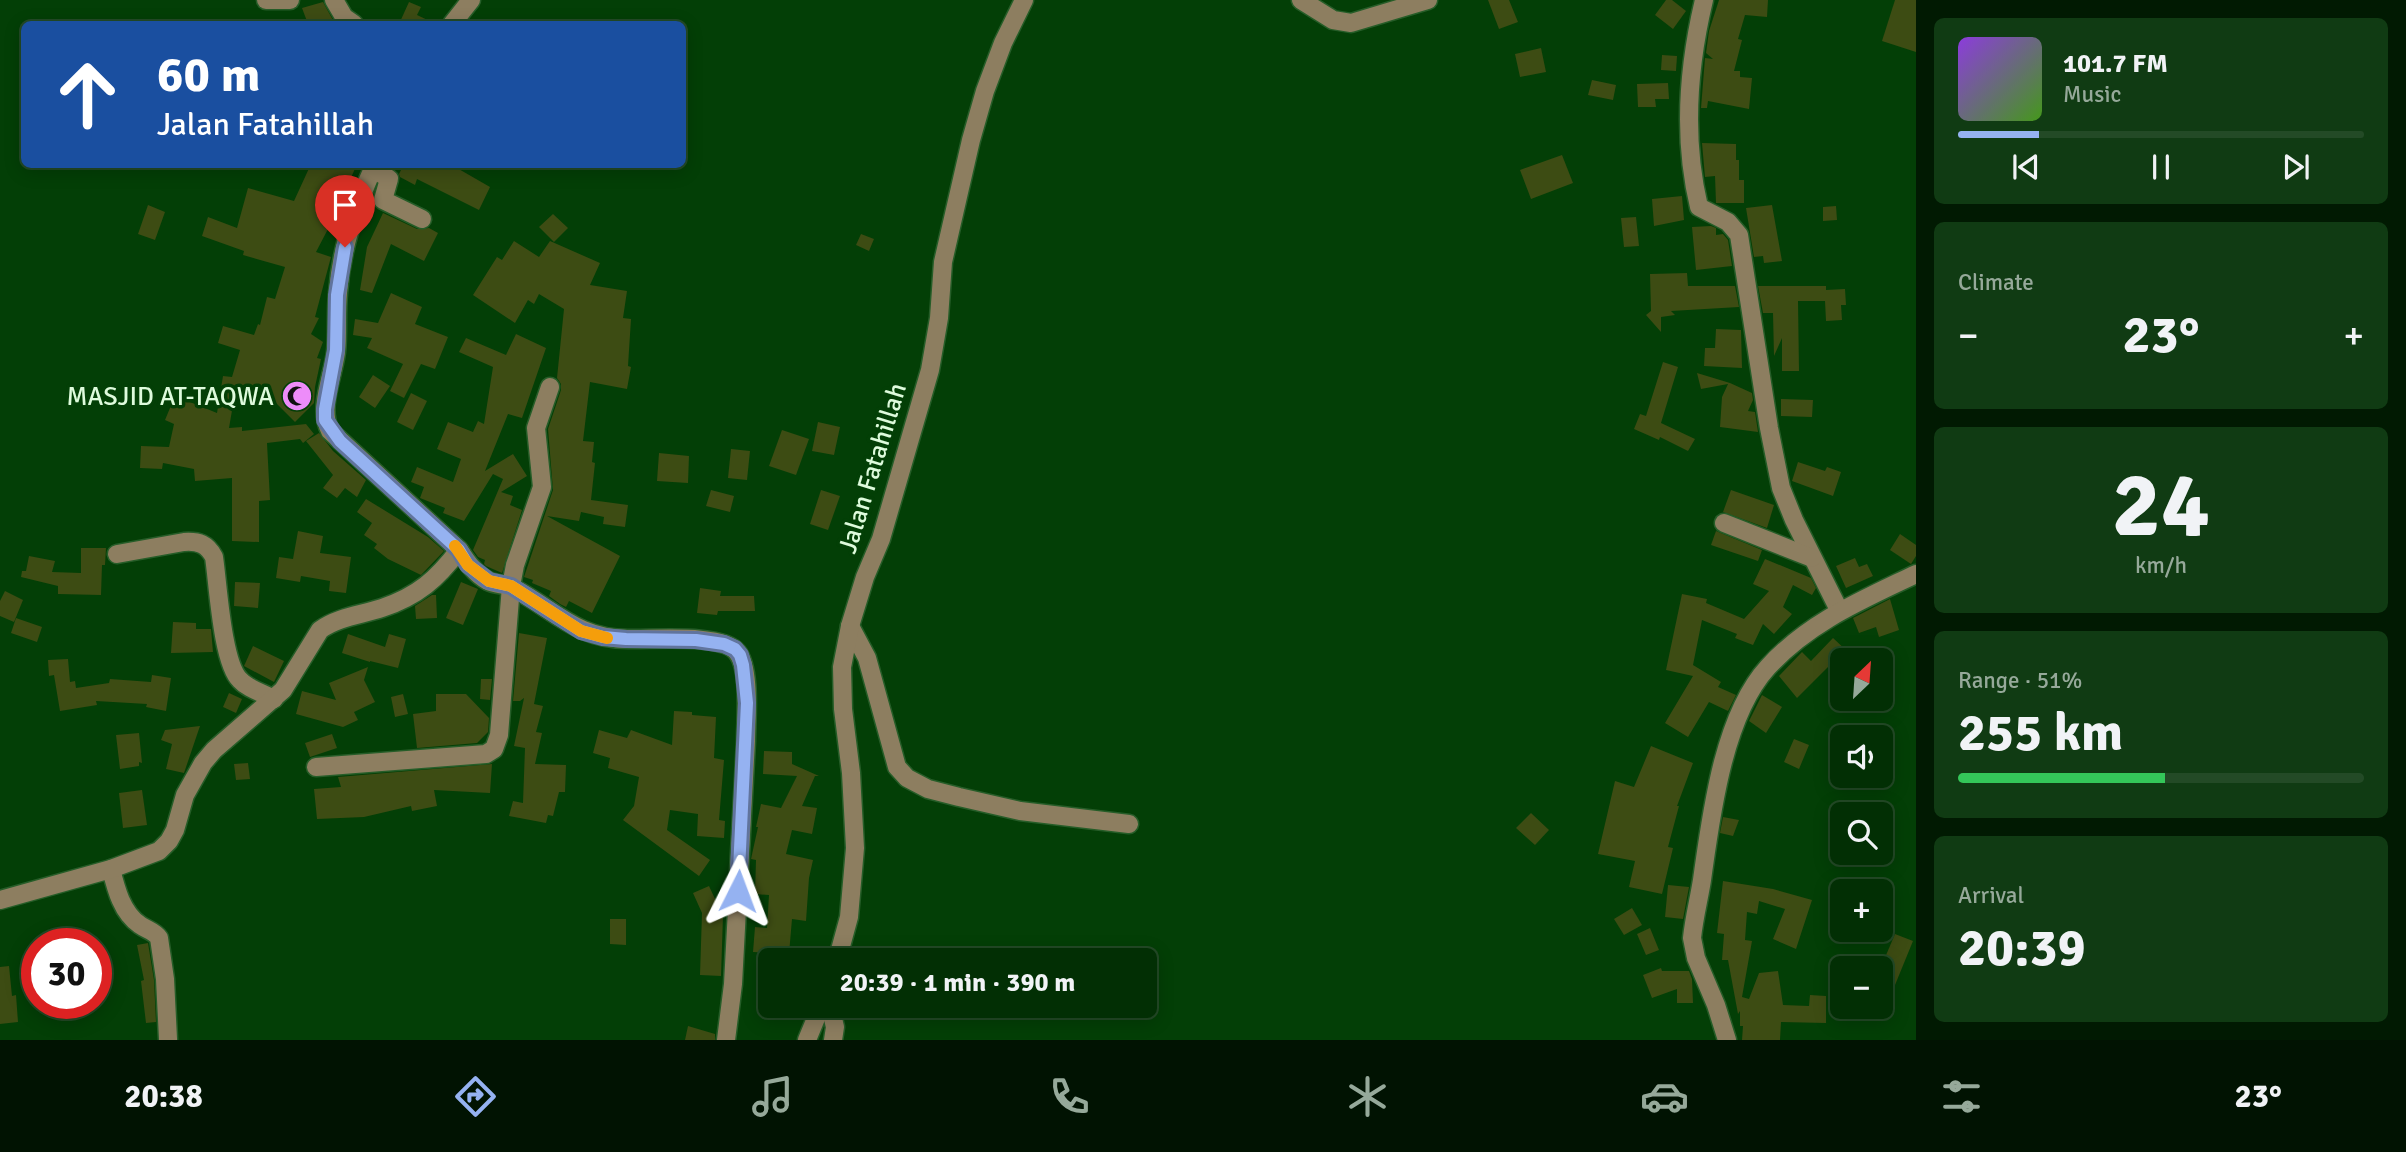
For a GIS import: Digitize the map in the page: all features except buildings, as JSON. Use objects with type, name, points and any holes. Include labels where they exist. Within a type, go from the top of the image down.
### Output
[{"type":"street","points":[[266,0],[290,0]]},
{"type":"street","points":[[334,0],[344,17],[350,21]]},
{"type":"street","points":[[454,21],[471,0]]},
{"type":"street","name":"Jalan Fatahillah","points":[[841,948],[849,917],[855,848],[842,667],[850,626],[865,577],[881,539],[930,370],[939,318],[943,262],[971,140],[1003,43],[1024,0]]},
{"type":"street","points":[[1301,0],[1333,20],[1351,23],[1428,0]]},
{"type":"street","points":[[1704,0],[1690,85],[1689,130],[1695,190],[1699,207],[1728,222],[1739,235],[1778,474],[1788,507],[1839,610]]},
{"type":"street","points":[[373,168],[348,232],[341,262],[337,295],[336,350],[325,409],[325,420],[340,441],[459,550],[468,565],[489,581],[511,586],[581,631],[603,637],[696,640],[724,644],[735,649],[740,655],[745,681],[746,741],[733,984],[726,1040]]},
{"type":"street","points":[[376,168],[389,179],[383,200],[422,219]]},
{"type":"street","points":[[316,767],[485,754],[494,749],[499,735],[511,586],[542,487],[536,449],[536,428],[550,387]]},
{"type":"street","points":[[1724,523],[1812,558]]},
{"type":"street","points":[[117,554],[184,541],[195,541],[209,547],[214,557],[225,638],[233,670],[243,684],[274,699]]},
{"type":"street","points":[[0,900],[111,869],[159,851],[169,841],[186,795],[203,763],[223,742],[274,699],[292,679],[312,639],[320,630],[328,624],[382,608],[418,592],[440,574],[459,550]]},
{"type":"street","points":[[1727,1040],[1696,958],[1692,938],[1722,770],[1735,725],[1758,680],[1797,640],[1839,610],[1916,574]]},
{"type":"street","points":[[850,626],[867,658],[897,767],[907,778],[928,789],[1020,811],[1129,824]]},
{"type":"street","points":[[111,869],[125,910],[159,938],[164,968],[168,1040]]},
{"type":"street","points":[[807,1040],[816,1018]]},
{"type":"street","points":[[833,1018],[833,1040]]},
{"type":"slow traffic","points":[[455,546],[468,565],[489,581],[511,586],[581,631],[607,638]]},
{"type":"place","name":"MASJID AT-TAQWA","points":[[297,396]]},
{"type":"route","points":[[345,247],[337,295],[336,350],[325,409],[325,420],[340,441],[459,550],[468,565],[489,581],[511,586],[581,631],[626,639],[712,642],[735,649],[740,655],[747,703],[738,891]]}]
